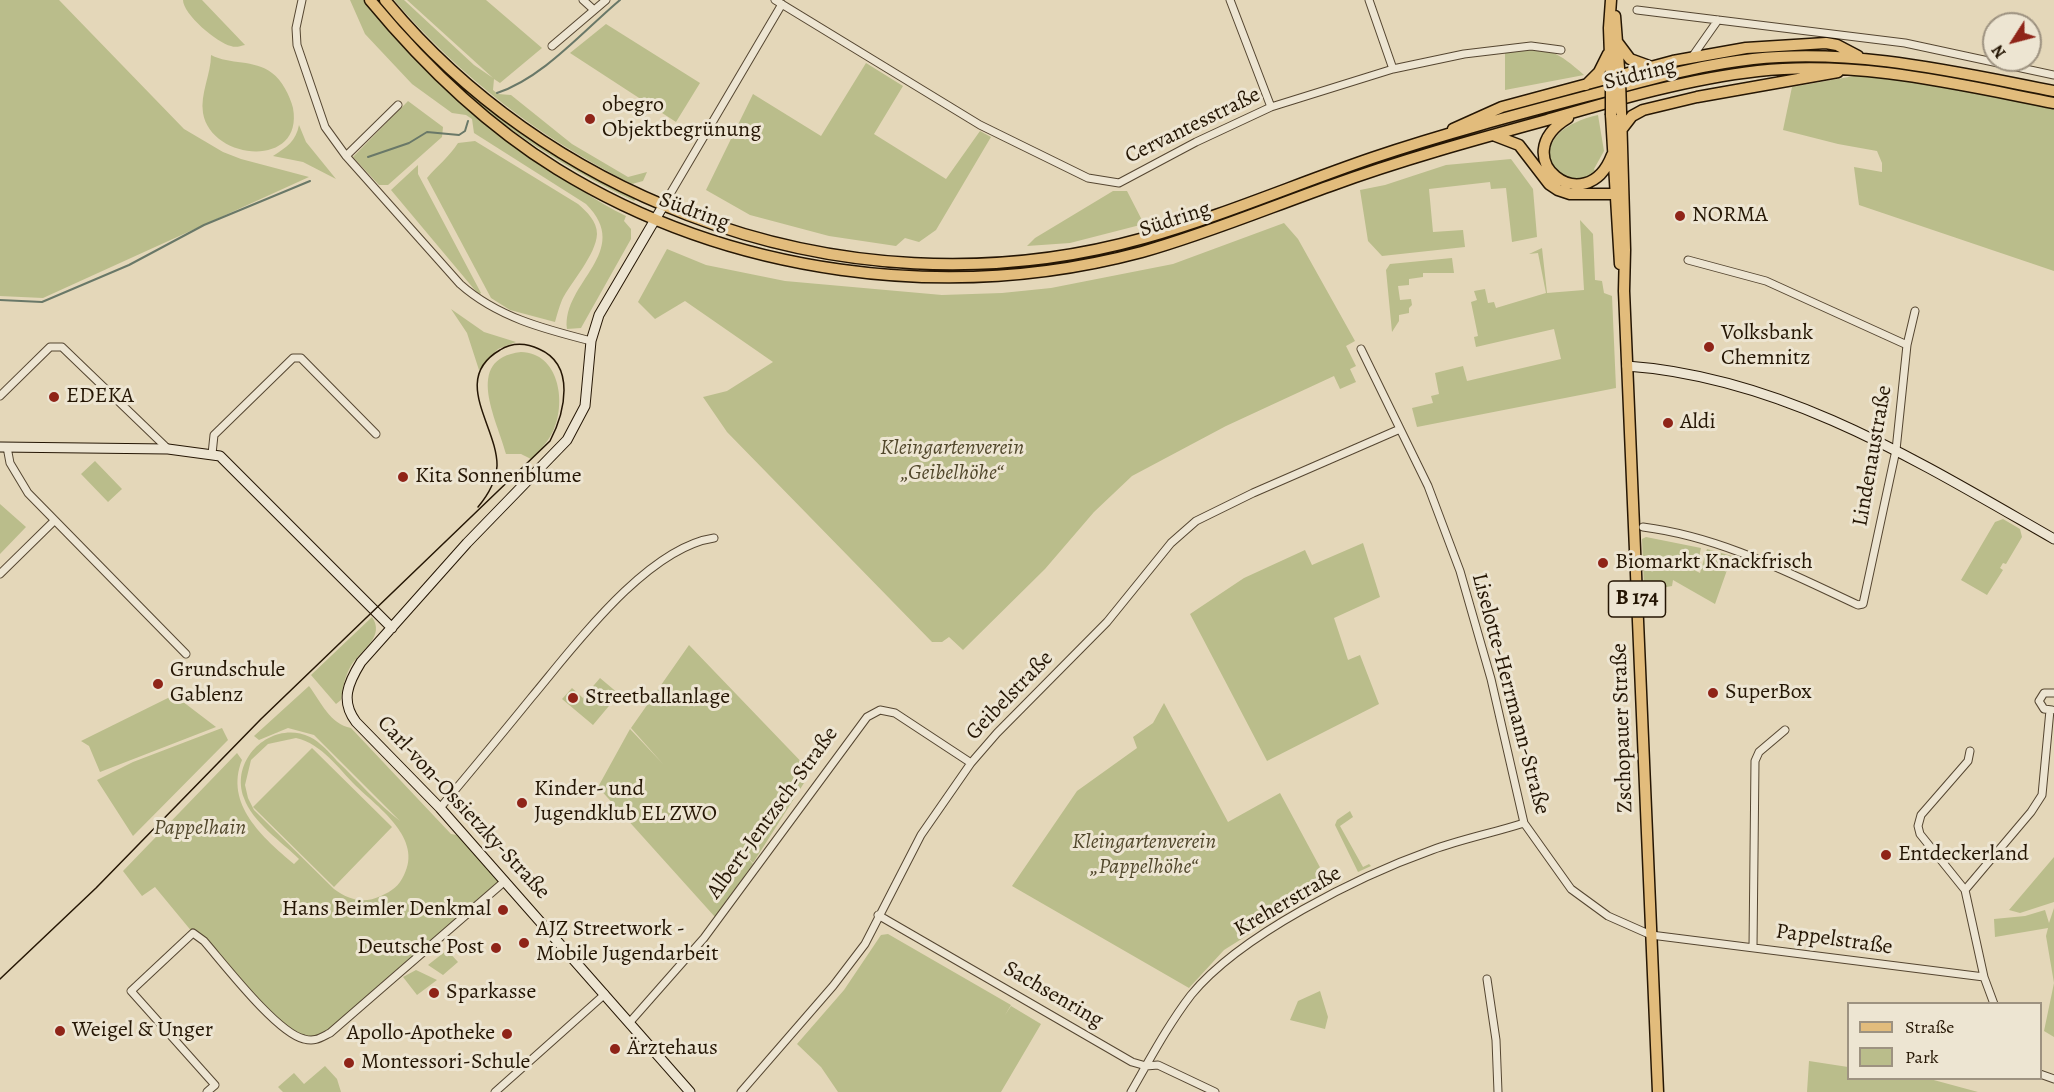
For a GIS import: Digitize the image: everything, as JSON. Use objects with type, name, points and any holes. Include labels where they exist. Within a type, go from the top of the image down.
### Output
[{"type":"main road","name":"Südring","points":[[370,0],[437,73],[515,140],[585,185],[656,219],[706,238],[756,253],[857,272],[935,277],[1034,272],[1143,251],[1384,167],[1492,135],[1698,80],[1754,71],[1815,67],[1901,74],[2054,103]]},
{"type":"main road","name":"Südring","points":[[385,0],[444,64],[511,120],[610,181],[663,206],[742,234],[837,256],[928,265],[1017,261],[1063,256],[1146,237],[1379,156],[1638,83],[1716,64],[1781,57],[1839,56],[1935,69],[2054,91]]},
{"type":"main road","name":"Zschopauer Straße","points":[[1613,0],[1617,43],[1613,152],[1620,194]]},
{"type":"main road","name":"Zschopauer Straße","points":[[1613,0],[1609,51],[1615,80]]},
{"type":"main road","points":[[1617,43],[1630,59],[1653,67]]},
{"type":"main road","points":[[1439,138],[1487,111],[1586,85],[1615,80],[1692,57],[1746,48],[1826,43],[1837,45],[1863,58]]},
{"type":"main road","points":[[1586,85],[1599,72],[1609,51]]},
{"type":"main road","points":[[1622,129],[1632,116],[1643,110],[1697,97],[1851,70]]},
{"type":"main road","points":[[1581,110],[1553,128],[1545,141],[1544,155],[1553,175],[1573,185],[1588,183],[1604,171],[1613,152]]},
{"type":"main road","name":"Zschopauer Straße","points":[[1616,113],[1622,129],[1618,253],[1624,291],[1658,1092]]},
{"type":"main road","points":[[1492,135],[1519,145],[1550,184],[1558,190],[1570,194],[1620,194]]},
{"type":"street","points":[[302,0],[296,28],[297,45],[325,127],[346,156],[476,298],[498,312],[591,341]]},
{"type":"street","points":[[583,0],[594,10]]},
{"type":"street","points":[[552,46],[606,0]]},
{"type":"street","points":[[1230,0],[1271,107]]},
{"type":"street","points":[[1369,0],[1394,69]]},
{"type":"street","name":"Carl-von-Ossietzky-Straße","points":[[688,1090],[440,808],[356,723],[347,705],[347,692],[354,674],[392,628],[467,543],[567,440],[585,406],[591,341],[604,306],[656,219],[778,2]]},
{"type":"street","name":"Cervantesstraße","points":[[778,2],[980,125],[1088,178],[1119,183],[1196,142],[1271,107],[1394,69],[1464,54],[1531,46],[1560,50]]},
{"type":"street","points":[[1637,10],[1905,43],[2054,75]]},
{"type":"street","points":[[1692,57],[1718,20]]},
{"type":"street","points":[[346,156],[398,105]]},
{"type":"street","points":[[1688,260],[1766,280],[1907,345]]},
{"type":"street","name":"Lindenaustraße","points":[[1642,527],[1679,532],[1731,547],[1861,605],[1896,450],[1907,345],[1914,311]]},
{"type":"street","points":[[0,396],[50,347],[62,347],[168,449]]},
{"type":"street","name":"Liselotte-Herrmann-Straße","points":[[1361,349],[1428,486],[1460,571],[1491,679],[1524,823],[1571,889],[1608,916],[1651,935]]},
{"type":"street","points":[[212,454],[214,435],[293,358],[301,358],[376,434]]},
{"type":"street","points":[[1627,366],[1697,376],[1780,400],[1843,424],[1896,450],[2054,539]]},
{"type":"street","name":"Geibelstraße","points":[[741,1092],[833,986],[865,944],[921,834],[971,763],[997,733],[1107,622],[1159,555],[1196,521],[1301,471],[1400,429]]},
{"type":"street","points":[[186,654],[53,522],[15,474],[4,447],[168,449],[212,454],[227,461],[392,628]]},
{"type":"street","points":[[0,574],[53,522]]},
{"type":"street","points":[[440,808],[602,614],[660,563],[688,547],[714,538]]},
{"type":"street","points":[[1965,890],[2031,812],[2042,795],[2052,710],[2041,707],[2040,698],[2047,692],[2054,693]]},
{"type":"street","name":"Albert-Jentzsch-Straße","points":[[630,1022],[704,938],[867,717],[880,710],[895,713],[971,763]]},
{"type":"street","points":[[1753,947],[1755,761],[1759,752],[1785,730]]},
{"type":"street","points":[[1970,751],[1968,761],[1921,815],[1918,826],[1920,834],[1965,890],[1984,977],[1993,1002]]},
{"type":"street","name":"Kreherstraße","points":[[1131,1092],[1192,995],[1217,968],[1246,946],[1334,894],[1402,861],[1524,823]]},
{"type":"street","points":[[222,1092],[130,991],[193,933],[204,941],[280,1025],[303,1039],[317,1041],[330,1033],[505,881]]},
{"type":"street","name":"Sachsenring","points":[[878,915],[1132,1062],[1146,1066],[1158,1065],[1215,1092]]},
{"type":"street","name":"Pappelstraße","points":[[1651,935],[1984,977]]},
{"type":"street","points":[[1487,979],[1496,1040],[1498,1092]]},
{"type":"street","points":[[495,1092],[605,994]]},
{"type":"street","points":[[207,1092],[215,1085]]},
{"type":"green space","points":[[0,0],[59,0],[184,129],[223,152],[241,159],[309,177],[43,298],[0,296]]},
{"type":"green space","points":[[183,0],[202,0],[245,45],[236,47],[218,40],[194,20],[184,6]]},
{"type":"green space","points":[[350,0],[364,0],[415,53],[545,164],[584,192],[626,216],[624,221],[631,229],[631,239],[581,328],[567,329],[568,312],[600,252],[603,237],[599,221],[586,204],[474,133],[472,119],[466,115],[452,113],[412,84],[365,34]]},
{"type":"green space","points":[[375,0],[379,0],[436,60],[497,113],[563,158],[636,199],[634,201],[581,174],[530,142],[482,107],[437,68]]},
{"type":"green space","points":[[394,0],[404,0],[474,65],[493,78],[407,0],[486,0],[542,48],[500,83],[494,79],[493,90],[498,94],[511,95],[572,144],[628,177],[647,172],[643,181],[632,184],[565,147],[534,126],[474,80]]},
{"type":"green space","points":[[606,24],[700,83],[676,122],[570,53]]},
{"type":"green space","points":[[1505,48],[1548,51],[1565,59],[1584,75],[1505,90]]},
{"type":"green space","points":[[211,55],[258,66],[272,73],[279,80],[288,93],[293,108],[293,128],[285,141],[271,149],[255,151],[238,149],[222,141],[210,129],[202,106]]},
{"type":"green space","points":[[866,63],[903,86],[874,134],[946,179],[980,131],[991,137],[936,230],[919,242],[905,238],[896,246],[829,236],[750,215],[706,190],[753,94],[821,136]]},
{"type":"green space","points":[[1860,75],[1928,83],[2054,107],[2054,271],[1859,205],[1854,167],[1882,172],[1882,163],[1877,151],[1783,130],[1792,87]]},
{"type":"green space","points":[[408,101],[443,127],[442,137],[388,185],[379,185],[353,157]]},
{"type":"green space","points":[[1598,115],[1604,151],[1594,169],[1596,174],[1581,179],[1568,178],[1557,171],[1551,161],[1550,148],[1557,136],[1572,124]]},
{"type":"green space","points":[[299,125],[306,142],[336,179],[303,162],[273,156],[290,143]]},
{"type":"green space","points":[[475,141],[578,204],[595,225],[596,242],[562,300],[555,322],[510,310],[491,298],[427,178],[458,143]]},
{"type":"green space","points":[[1511,159],[1533,189],[1537,237],[1512,242],[1506,188],[1491,189],[1490,182],[1429,189],[1433,232],[1463,230],[1465,247],[1382,256],[1368,241],[1360,190],[1385,185],[1446,165]]},
{"type":"green space","points":[[418,165],[418,174],[481,293],[479,295],[391,190]]},
{"type":"green space","points":[[1113,191],[1127,191],[1144,224],[1070,243],[1027,246],[1035,238]]},
{"type":"green space","points":[[1580,220],[1593,234],[1595,280],[1602,281],[1604,293],[1612,296],[1616,388],[1417,427],[1412,408],[1433,403],[1431,396],[1439,394],[1435,373],[1463,366],[1467,381],[1561,359],[1554,329],[1476,347],[1474,337],[1478,336],[1471,302],[1477,300],[1474,291],[1485,289],[1488,303],[1494,302],[1496,308],[1546,293],[1538,253],[1529,254],[1542,248],[1547,293],[1584,290]]},
{"type":"green space","name":"Kleingartenverein „Geibelhöhe“","points":[[1284,223],[1298,239],[1355,341],[1346,346],[1356,366],[1350,369],[1356,382],[1340,389],[1334,376],[1226,426],[1132,476],[1094,512],[1045,569],[963,650],[949,637],[942,642],[932,642],[727,432],[703,397],[727,391],[773,362],[685,301],[655,319],[638,302],[667,249],[706,265],[785,281],[942,295],[1002,293],[1051,288],[1173,264]]},
{"type":"green space","points":[[1452,258],[1454,273],[1423,273],[1423,277],[1409,279],[1409,285],[1398,286],[1400,300],[1411,299],[1412,305],[1409,313],[1399,315],[1399,321],[1392,332],[1386,270],[1390,264]]},
{"type":"green space","points":[[451,309],[484,332],[516,342],[498,349],[479,370],[467,333]]},
{"type":"green space","points":[[521,352],[534,354],[544,361],[551,369],[559,393],[558,418],[554,429],[541,449],[531,459],[521,454],[506,454],[488,393],[488,379],[493,366],[503,357]]},
{"type":"green space","points":[[95,461],[122,489],[108,502],[81,474]]},
{"type":"green space","points":[[0,504],[26,527],[0,554]]},
{"type":"green space","points":[[2003,519],[2020,529],[2022,537],[2006,564],[2003,563],[2000,568],[2003,570],[1987,595],[1961,580],[1995,522]]},
{"type":"green space","points":[[1646,537],[1701,548],[1696,571],[1700,573],[1707,549],[1732,556],[1715,604],[1673,580],[1672,586],[1656,589],[1655,593],[1644,587],[1642,539]]},
{"type":"green space","points":[[1363,543],[1380,597],[1334,618],[1348,660],[1360,655],[1379,704],[1267,761],[1190,614],[1244,578],[1305,550],[1312,565]]},
{"type":"green space","points":[[372,617],[376,630],[374,636],[352,664],[341,700],[336,704],[311,675]]},
{"type":"green space","points":[[689,645],[811,772],[753,863],[735,843],[753,864],[715,917],[598,787],[630,729],[663,764],[631,728]]},
{"type":"green space","points":[[600,678],[619,694],[593,725],[562,699],[572,688],[583,698]]},
{"type":"green space","points":[[309,686],[337,722],[351,728],[451,834],[457,835],[461,831],[505,881],[317,1041],[291,1034],[193,933],[155,887],[142,896],[123,871],[237,753],[242,760],[238,776],[238,791],[242,805],[259,831],[294,864],[299,859],[260,823],[248,807],[241,783],[248,757],[257,746],[268,738],[282,733],[296,733],[310,737],[317,742],[400,821],[314,735],[288,728],[259,740],[254,736]],"holes":[[[296,738],[322,751],[386,814],[403,837],[408,849],[408,862],[404,875],[395,888],[385,894],[363,900],[340,893],[254,810],[245,785],[251,760],[268,744]]]},
{"type":"green space","points":[[174,695],[216,727],[100,772],[89,746],[81,741]]},
{"type":"green space","name":"Kleingartenverein „Pappelhöhe“","points":[[1164,703],[1228,822],[1280,793],[1329,884],[1224,950],[1189,988],[1012,886],[1077,791],[1137,748],[1133,737],[1153,723]]},
{"type":"green space","name":"Pappelhain","points":[[222,728],[228,740],[133,836],[97,780],[133,762]]},
{"type":"green space","points":[[312,748],[392,827],[334,887],[253,807]]},
{"type":"green space","points":[[1350,811],[1353,817],[1340,826],[1363,867],[1369,864],[1371,866],[1358,872],[1335,825],[1337,820]]},
{"type":"green space","points":[[2054,857],[2054,902],[2020,913],[2009,910]]},
{"type":"green space","points":[[2054,908],[2054,983],[2046,936],[2048,928],[1995,937],[1994,919],[2025,916],[2045,910],[2049,923]]},
{"type":"green space","points":[[888,934],[1011,1005],[1005,1015],[1011,1006],[1041,1024],[1001,1092],[838,1092],[821,1067],[797,1044],[844,990],[881,935]]},
{"type":"green space","points":[[447,950],[458,962],[443,975],[428,965]]},
{"type":"green space","points":[[416,970],[437,980],[417,995],[403,977]]},
{"type":"green space","points":[[2054,983],[2054,1037],[2044,1031]]},
{"type":"green space","points":[[1320,991],[1328,1017],[1325,1029],[1290,1020],[1298,1001]]},
{"type":"green space","points":[[1809,1061],[1847,1067],[1847,1080],[1934,1080],[1978,1092],[1807,1092]]},
{"type":"green space","points":[[325,1066],[337,1079],[341,1092],[283,1092],[278,1087],[294,1073],[304,1084]]},
{"type":"waterway","points":[[497,93],[514,86],[546,65],[620,0]]},
{"type":"waterway","points":[[368,157],[409,143],[427,132],[459,135],[465,131],[468,121]]},
{"type":"waterway","points":[[0,300],[42,302],[129,265],[204,225],[310,181]]},
{"type":"tram line","points":[[0,979],[96,888],[261,719],[550,441],[563,403],[563,377],[551,356],[534,347],[520,344],[505,347],[486,362],[479,375],[477,389],[495,451],[497,466],[491,488],[478,507]]},
{"type":"place","name":"obegro Objektbegrünung","points":[[590,119]]},
{"type":"place","name":"NORMA","points":[[1680,216]]},
{"type":"place","name":"Volksbank Chemnitz","points":[[1709,347]]},
{"type":"place","name":"EDEKA","points":[[54,397]]},
{"type":"place","name":"Aldi","points":[[1668,423]]},
{"type":"place","name":"Kita Sonnenblume","points":[[403,477]]},
{"type":"place","name":"Biomarkt Knackfrisch","points":[[1603,563]]},
{"type":"place","name":"Grundschule Gablenz","points":[[158,684]]},
{"type":"place","name":"SuperBox","points":[[1713,693]]},
{"type":"place","name":"Streetballanlage","points":[[573,698]]},
{"type":"place","name":"Kinder- und Jugendklub EL ZWO","points":[[522,803]]},
{"type":"place","name":"Entdeckerland","points":[[1886,855]]},
{"type":"place","name":"Hans Beimler Denkmal","points":[[503,910]]},
{"type":"place","name":"AJZ Streetwork - Mobile Jugendarbeit","points":[[524,943]]},
{"type":"place","name":"Deutsche Post","points":[[496,948]]},
{"type":"place","name":"Sparkasse","points":[[434,993]]},
{"type":"place","name":"Weigel & Unger","points":[[60,1031]]},
{"type":"place","name":"Apollo-Apotheke","points":[[507,1034]]},
{"type":"place","name":"Ärztehaus","points":[[615,1049]]},
{"type":"place","name":"Montessori-Schule","points":[[349,1063]]}]
